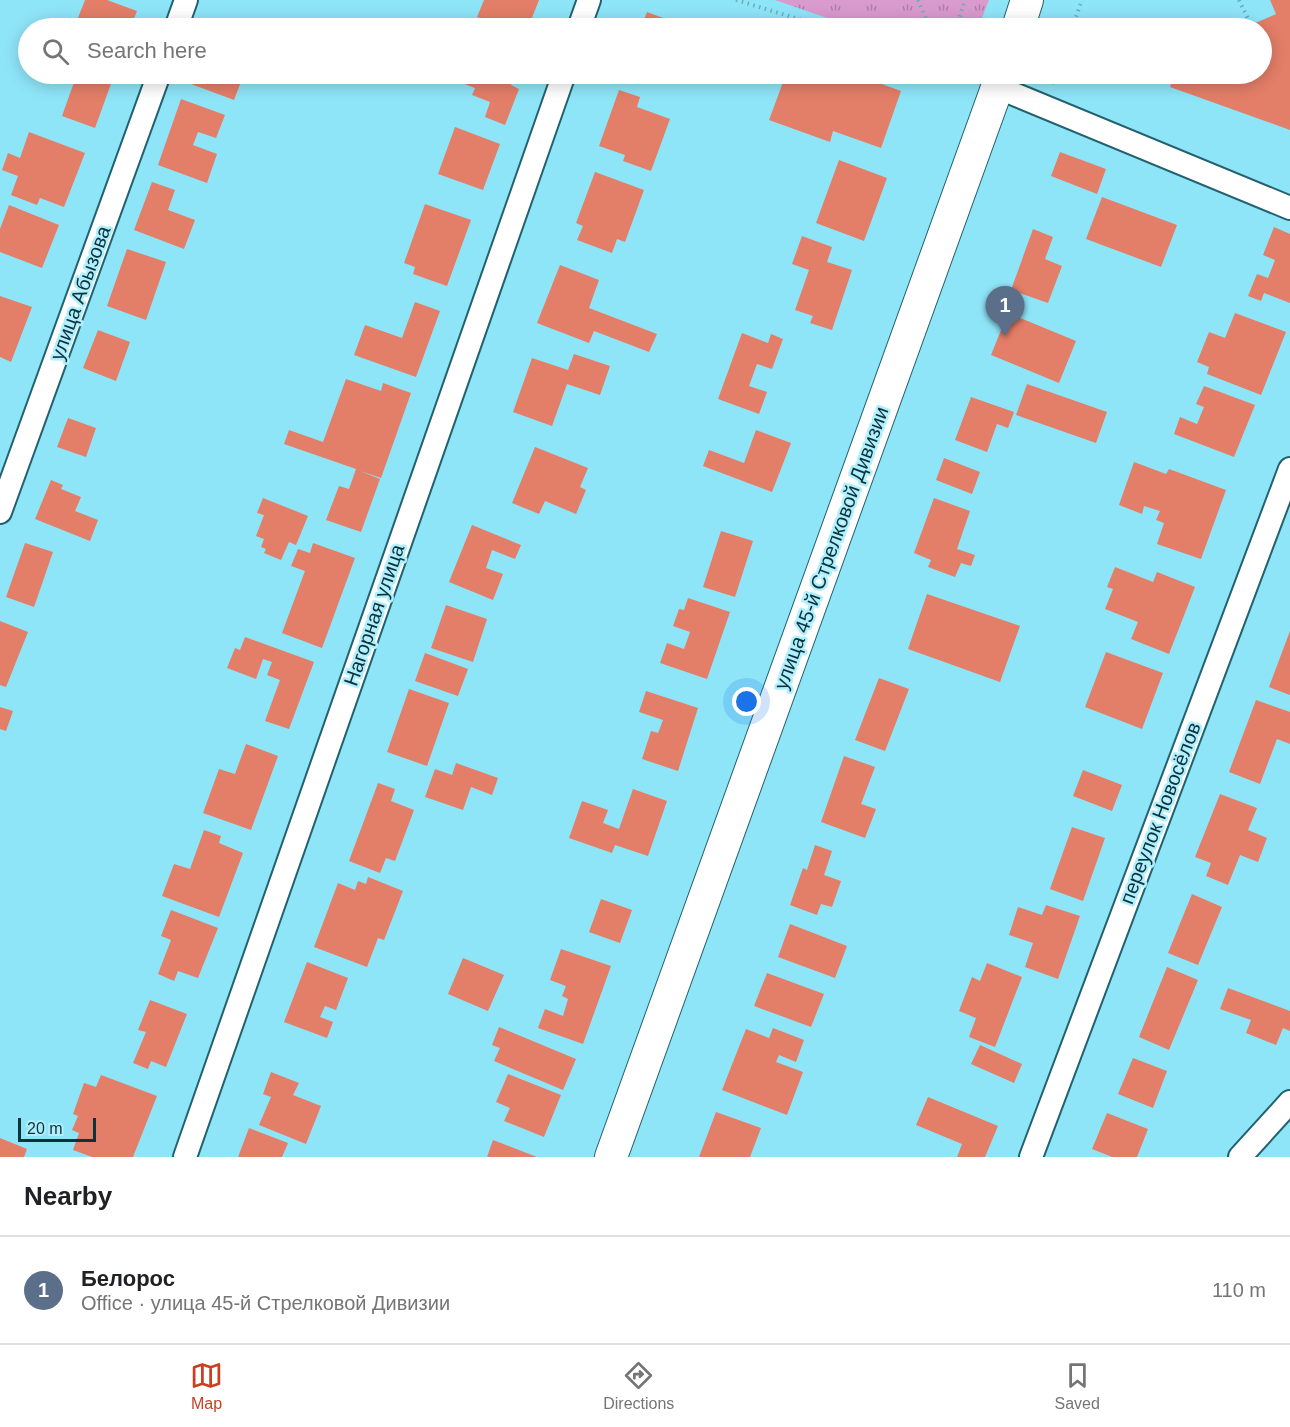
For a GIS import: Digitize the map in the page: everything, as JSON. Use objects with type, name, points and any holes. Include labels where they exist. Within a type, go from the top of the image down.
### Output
[{"type":"main road","points":[[1021,18],[1028,0]]},
{"type":"main road","name":"улица 45-й Стрелковой Дивизии","points":[[611,1157],[999,84]]},
{"type":"street","points":[[180,18],[186,0]]},
{"type":"street","points":[[583,18],[590,0]]},
{"type":"street","name":"улица Абызова","points":[[0,512],[155,84]]},
{"type":"street","name":"Нагорная улица","points":[[185,1157],[561,84]]},
{"type":"street","points":[[1009,84],[1290,208]]},
{"type":"street","name":"переулок Новосёлов","points":[[1030,1157],[1290,469]]},
{"type":"street","points":[[1240,1157],[1290,1102]]},
{"type":"path","points":[[736,0],[795,18]]},
{"type":"path","points":[[918,0],[926,18]]},
{"type":"path","points":[[959,18],[965,0]]},
{"type":"path","points":[[1076,18],[1083,0]]},
{"type":"path","points":[[1239,0],[1247,18]]},
{"type":"green space","points":[[775,0],[989,0],[982,18],[827,18]]},
{"type":"building","points":[[85,0],[107,0],[137,11],[134,18],[78,18]]},
{"type":"building","points":[[484,0],[539,0],[532,18],[477,17]]},
{"type":"building","points":[[1270,0],[1290,0],[1290,130],[1170,87],[1171,84],[1272,84],[1272,18],[1267,18],[1276,14]]},
{"type":"building","points":[[647,12],[663,18],[645,18]]},
{"type":"building","points":[[73,84],[111,84],[95,128],[62,116]]},
{"type":"building","points":[[191,84],[240,84],[234,100]]},
{"type":"building","points":[[465,84],[511,84],[519,89],[505,125],[485,117],[490,102],[472,95],[475,88]]},
{"type":"building","points":[[782,84],[882,84],[901,91],[881,148],[833,131],[830,142],[769,120]]},
{"type":"building","points":[[619,90],[640,97],[637,107],[670,119],[651,171],[623,161],[625,155],[599,146]]},
{"type":"building","points":[[181,99],[225,115],[216,138],[198,132],[193,145],[217,154],[207,183],[158,165]]},
{"type":"building","points":[[455,127],[500,144],[483,190],[438,174]]},
{"type":"building","points":[[29,132],[85,153],[64,207],[40,198],[37,205],[11,195],[18,176],[2,170],[8,153],[20,158]]},
{"type":"building","points":[[1060,152],[1106,169],[1097,194],[1051,176]]},
{"type":"building","points":[[839,160],[887,178],[864,241],[816,223]]},
{"type":"building","points":[[595,172],[644,190],[625,242],[617,239],[612,253],[577,240],[583,226],[576,223]]},
{"type":"building","points":[[152,182],[175,190],[168,210],[195,220],[184,249],[134,230]]},
{"type":"building","points":[[1102,197],[1177,225],[1161,267],[1086,239]]},
{"type":"building","points":[[425,204],[471,220],[447,286],[413,274],[415,267],[404,263]]},
{"type":"building","points":[[9,205],[59,225],[42,268],[0,252],[0,229]]},
{"type":"building","points":[[1274,227],[1290,234],[1290,303],[1264,293],[1261,301],[1248,296],[1257,274],[1268,278],[1275,260],[1263,255]]},
{"type":"building","points":[[1033,229],[1053,237],[1045,259],[1062,266],[1048,303],[1011,290]]},
{"type":"building","points":[[802,236],[832,247],[827,262],[852,270],[832,330],[810,323],[813,316],[795,310],[809,270],[792,264]]},
{"type":"building","points":[[127,249],[166,262],[146,320],[107,306]]},
{"type":"building","points":[[560,265],[599,280],[589,308],[657,334],[649,352],[594,331],[589,343],[537,323]]},
{"type":"building","points":[[0,296],[32,307],[11,362],[0,357]]},
{"type":"building","points":[[415,302],[440,311],[416,377],[354,355],[365,325],[402,338]]},
{"type":"building","points":[[1008,313],[1076,341],[1059,383],[991,355]]},
{"type":"building","points":[[1235,313],[1286,332],[1261,395],[1207,374],[1209,367],[1197,362],[1209,332],[1225,338]]},
{"type":"building","points":[[98,330],[130,342],[116,381],[83,368]]},
{"type":"building","points":[[742,333],[768,343],[771,334],[783,339],[772,369],[757,364],[749,386],[767,392],[759,414],[718,399]]},
{"type":"building","points":[[574,354],[610,366],[600,395],[567,384],[552,426],[513,412],[532,358],[568,370]]},
{"type":"building","points":[[346,379],[381,391],[383,383],[411,393],[381,478],[360,471],[380,479],[361,532],[326,520],[339,486],[349,489],[356,469],[284,444],[289,430],[323,442]]},
{"type":"building","points":[[1027,384],[1107,412],[1096,443],[1016,415]]},
{"type":"building","points":[[1204,386],[1255,405],[1234,457],[1174,434],[1180,417],[1197,424],[1204,407],[1196,404]]},
{"type":"building","points":[[971,397],[1014,412],[1008,428],[997,424],[987,452],[955,440]]},
{"type":"building","points":[[68,418],[96,428],[86,457],[57,447]]},
{"type":"building","points":[[756,430],[791,443],[772,492],[703,466],[709,450],[744,463]]},
{"type":"building","points":[[535,447],[588,468],[580,487],[586,490],[576,514],[545,501],[539,514],[512,503]]},
{"type":"building","points":[[944,458],[980,472],[972,494],[936,480]]},
{"type":"building","points":[[1134,462],[1166,474],[1169,469],[1226,490],[1201,559],[1157,544],[1164,523],[1156,520],[1160,511],[1144,506],[1142,514],[1119,505]]},
{"type":"building","points":[[51,480],[63,485],[61,489],[81,497],[75,511],[98,520],[90,541],[35,519]]},
{"type":"building","points":[[263,498],[308,516],[296,545],[289,542],[281,560],[264,553],[266,549],[261,547],[264,539],[256,536],[264,515],[257,513]]},
{"type":"building","points":[[934,498],[970,511],[957,549],[975,555],[971,566],[961,563],[955,577],[928,567],[931,560],[914,553]]},
{"type":"building","points":[[472,525],[521,545],[515,559],[492,550],[486,568],[503,574],[493,600],[449,582]]},
{"type":"building","points":[[721,531],[753,541],[735,597],[703,587]]},
{"type":"building","points":[[25,543],[53,552],[34,607],[6,597]]},
{"type":"building","points":[[313,543],[355,558],[322,648],[282,633],[305,571],[291,566],[298,549],[310,553]]},
{"type":"building","points":[[1115,567],[1153,582],[1157,572],[1195,587],[1169,654],[1131,639],[1138,622],[1105,609],[1113,589],[1107,587]]},
{"type":"building","points":[[927,594],[1020,626],[1000,682],[908,649]]},
{"type":"building","points":[[688,598],[730,612],[707,679],[660,663],[667,643],[684,649],[690,632],[673,626],[679,609],[684,610]]},
{"type":"building","points":[[446,605],[487,619],[473,662],[431,648]]},
{"type":"building","points":[[0,621],[28,632],[6,687],[0,685]]},
{"type":"building","points":[[1290,631],[1290,695],[1269,687]]},
{"type":"building","points":[[245,637],[314,662],[289,729],[265,721],[280,680],[267,675],[272,662],[263,659],[256,679],[227,668],[235,648],[240,650]]},
{"type":"building","points":[[1106,652],[1163,673],[1142,729],[1085,707]]},
{"type":"building","points":[[425,653],[468,669],[458,696],[415,681]]},
{"type":"building","points":[[879,678],[909,689],[885,751],[855,740]]},
{"type":"building","points":[[409,689],[449,703],[427,766],[387,752]]},
{"type":"building","points":[[646,691],[698,708],[678,771],[642,759],[651,731],[658,733],[663,720],[639,712]]},
{"type":"building","points":[[1256,700],[1290,712],[1290,744],[1277,739],[1260,784],[1229,772]]},
{"type":"building","points":[[0,707],[13,711],[6,731],[0,729]]},
{"type":"building","points":[[246,744],[278,756],[251,830],[203,813],[219,769],[235,774]]},
{"type":"building","points":[[844,756],[875,767],[861,804],[876,809],[865,838],[821,822]]},
{"type":"building","points":[[456,763],[498,778],[492,795],[471,787],[463,810],[425,797],[435,769],[452,775]]},
{"type":"building","points":[[1083,770],[1122,785],[1112,811],[1073,796]]},
{"type":"building","points":[[378,783],[395,789],[391,801],[414,810],[395,861],[386,858],[380,873],[349,861]]},
{"type":"building","points":[[633,789],[667,801],[648,856],[615,845],[612,853],[569,838],[582,801],[608,810],[603,823],[619,829]]},
{"type":"building","points":[[1220,794],[1257,808],[1248,830],[1267,838],[1258,862],[1240,855],[1228,885],[1206,876],[1211,863],[1195,857]]},
{"type":"building","points":[[1072,827],[1105,838],[1083,901],[1050,889]]},
{"type":"building","points":[[204,830],[221,836],[219,843],[243,853],[219,917],[162,896],[174,864],[190,869]]},
{"type":"building","points":[[815,845],[832,851],[824,875],[841,881],[832,907],[821,904],[817,915],[790,905],[803,868],[807,870]]},
{"type":"building","points":[[368,877],[403,891],[384,940],[378,938],[367,967],[314,947],[338,883],[355,890],[358,881],[366,884]]},
{"type":"building","points":[[1192,894],[1222,907],[1198,965],[1168,953]]},
{"type":"building","points":[[601,899],[632,910],[620,943],[589,932]]},
{"type":"building","points":[[1046,905],[1080,916],[1058,979],[1025,967],[1033,943],[1009,935],[1018,907],[1042,915]]},
{"type":"building","points":[[171,910],[218,928],[198,978],[178,971],[174,981],[158,974],[171,940],[161,936]]},
{"type":"building","points":[[790,924],[847,946],[835,978],[778,957]]},
{"type":"building","points":[[561,949],[611,966],[583,1044],[538,1028],[545,1009],[563,1016],[568,999],[562,996],[566,986],[550,980]]},
{"type":"building","points":[[463,958],[504,975],[488,1011],[448,994]]},
{"type":"building","points":[[307,962],[348,978],[336,1010],[325,1006],[320,1017],[333,1022],[327,1038],[284,1022]]},
{"type":"building","points":[[987,963],[1022,977],[995,1047],[969,1037],[976,1018],[959,1011],[972,977],[980,981]]},
{"type":"building","points":[[1167,967],[1198,980],[1169,1050],[1139,1037]]},
{"type":"building","points":[[767,973],[824,994],[811,1027],[754,1006]]},
{"type":"building","points":[[1228,988],[1290,1011],[1290,1031],[1283,1028],[1276,1045],[1246,1033],[1251,1020],[1220,1009]]},
{"type":"building","points":[[150,1000],[187,1014],[166,1067],[151,1061],[148,1069],[133,1063],[146,1032],[138,1030]]},
{"type":"building","points":[[499,1027],[576,1059],[563,1090],[494,1061],[500,1048],[492,1045]]},
{"type":"building","points":[[773,1028],[804,1040],[796,1062],[779,1055],[776,1062],[803,1072],[787,1115],[722,1090],[746,1029],[769,1038]]},
{"type":"building","points":[[980,1045],[1022,1064],[1014,1083],[971,1064]]},
{"type":"building","points":[[1133,1058],[1167,1071],[1153,1108],[1118,1094]]},
{"type":"building","points":[[271,1072],[299,1083],[293,1095],[321,1106],[306,1144],[259,1125],[271,1097],[263,1094]]},
{"type":"building","points":[[508,1074],[561,1095],[544,1137],[504,1121],[510,1108],[496,1102]]},
{"type":"building","points":[[101,1075],[157,1096],[133,1157],[92,1157],[73,1150],[79,1133],[72,1130],[78,1116],[73,1114],[84,1083],[96,1087]]},
{"type":"building","points":[[928,1097],[998,1126],[985,1157],[957,1157],[962,1144],[916,1125]]},
{"type":"building","points":[[716,1112],[761,1128],[750,1157],[699,1157]]},
{"type":"building","points":[[1107,1113],[1148,1129],[1137,1157],[1112,1157],[1092,1149]]},
{"type":"building","points":[[249,1128],[288,1143],[282,1157],[238,1157]]},
{"type":"building","points":[[0,1138],[27,1149],[24,1157],[0,1157]]},
{"type":"building","points":[[493,1140],[537,1157],[487,1157]]},
{"type":"place","name":"Белорос","points":[[1005,336]]}]
